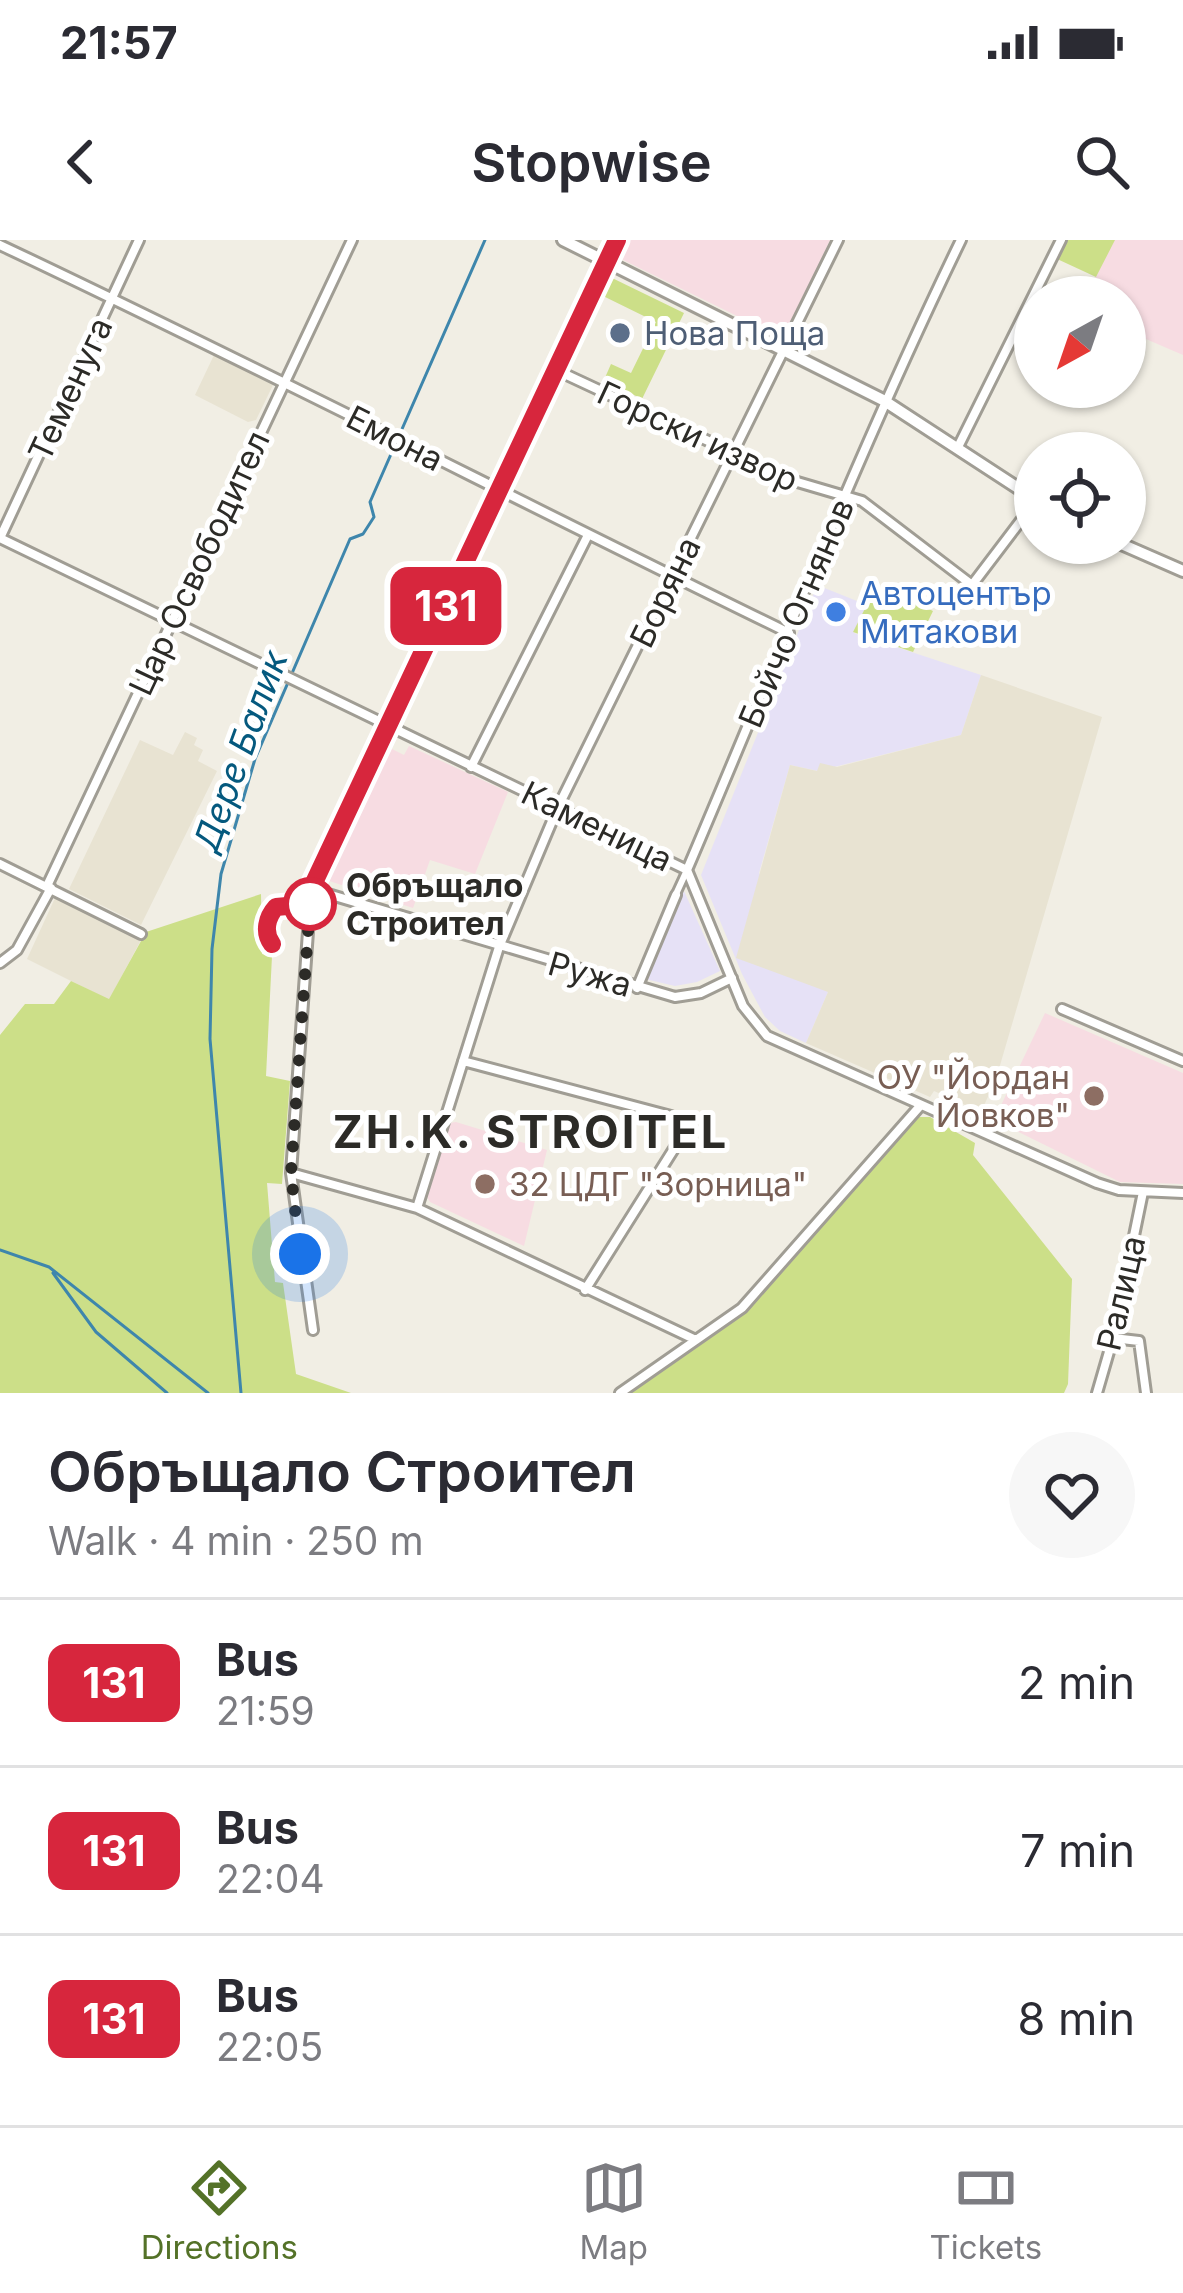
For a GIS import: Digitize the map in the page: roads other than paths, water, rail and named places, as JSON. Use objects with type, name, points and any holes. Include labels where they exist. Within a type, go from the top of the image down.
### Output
[{"type":"street","name":"Теменуга","points":[[0,538],[139,240]]},
{"type":"street","name":"Цар Освободител","points":[[0,963],[17,950],[49,887],[352,240]]},
{"type":"street","points":[[563,240],[883,400],[1014,486]]},
{"type":"street","points":[[314,1330],[291,1173],[311,889],[617,240]]},
{"type":"street","name":"Боряна","points":[[417,1208],[499,947],[558,807],[838,240]]},
{"type":"street","name":"Бойчо Огнянов","points":[[637,988],[883,400],[961,240]]},
{"type":"street","points":[[958,447],[1061,240]]},
{"type":"street","name":"Емона","points":[[0,245],[789,633]]},
{"type":"street","name":"Горски извор","points":[[554,369],[810,487],[862,501],[972,585],[1014,528]]},
{"type":"street","points":[[472,767],[588,535]]},
{"type":"street","name":"Каменица","points":[[0,538],[687,870],[743,1006],[767,1036],[1097,1183],[1143,1192],[1183,1193]]},
{"type":"street","points":[[1146,555],[1183,571]]},
{"type":"street","points":[[0,864],[141,934]]},
{"type":"street","name":"Ружа","points":[[311,889],[675,997],[732,978]]},
{"type":"street","points":[[1062,1009],[1183,1061]]},
{"type":"street","points":[[463,1060],[671,1117],[683,1129],[584,1290]]},
{"type":"street","points":[[620,1393],[742,1308],[920,1106]]},
{"type":"street","points":[[291,1173],[417,1208],[695,1340]]},
{"type":"street","name":"Ралица","points":[[1096,1393],[1113,1337],[1143,1192]]},
{"type":"street","points":[[1113,1337],[1139,1341],[1146,1393]]},
{"type":"waterway","name":"Дере Балик","points":[[241,1393],[210,1039],[212,949],[221,874],[255,759],[350,539],[363,534],[374,517],[370,502],[485,240]]},
{"type":"waterway","points":[[0,1250],[49,1267],[208,1393]]},
{"type":"waterway","points":[[53,1273],[96,1332],[167,1393]]},
{"type":"place","name":"Нова Поща","points":[[620,333]]},
{"type":"place","name":"Автоцентър Митакови","points":[[836,612]]},
{"type":"place","name":"Обръщало Строител","points":[[310,904]]},
{"type":"place","name":"ОУ \"Йордан Йовков\"","points":[[1094,1096]]},
{"type":"place","name":"32 ЦДГ \"Зорница\"","points":[[485,1184]]},
{"type":"district","name":"ZH.K. STROITEL","points":[[531,1131]]}]
